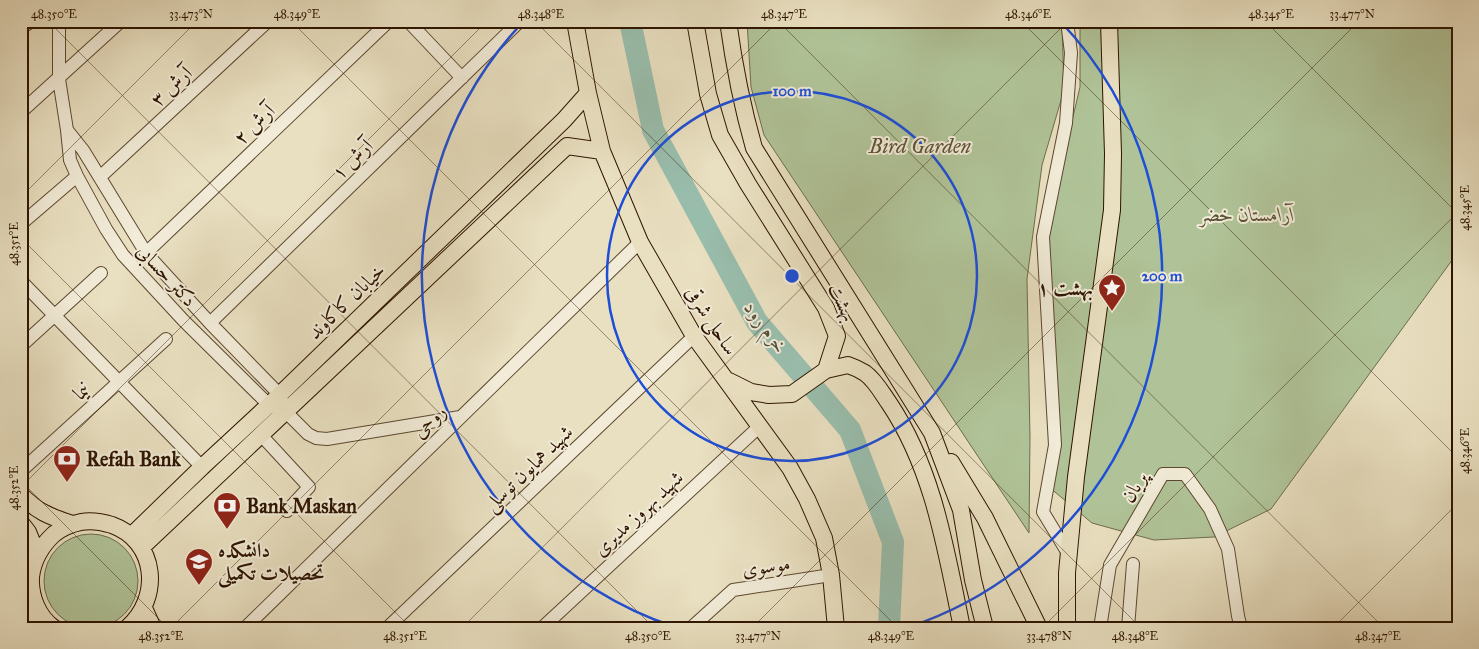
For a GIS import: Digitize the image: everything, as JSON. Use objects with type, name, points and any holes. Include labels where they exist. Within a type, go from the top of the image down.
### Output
[{"type":"main road","name":"ساحلی شرقی","points":[[575,21],[588,93],[602,151],[640,242],[694,336],[790,468],[807,499],[824,538],[831,576],[836,628]]},
{"type":"main road","name":"بهشت","points":[[695,21],[708,94],[720,135],[748,184],[826,308],[837,336],[820,374]]},
{"type":"main road","name":"بهشت","points":[[728,21],[734,69],[744,115],[754,148],[932,433],[960,510],[973,580],[985,628]]},
{"type":"main road","points":[[1067,628],[1069,555],[1076,477],[1112,210],[1113,154],[1109,21]]},
{"type":"main road","name":"خیابان کاکاوند","points":[[136,542],[202,467],[275,400],[554,130],[588,93]]},
{"type":"main road","points":[[554,130],[561,128],[567,131],[570,136],[567,146],[602,151]]},
{"type":"main road","name":"خیابان کاکاوند","points":[[136,542],[261,435],[567,146]]},
{"type":"main road","points":[[748,184],[754,148]]},
{"type":"main road","points":[[726,379],[751,392],[768,395],[792,394],[820,374],[848,365],[866,374],[878,387],[901,421],[927,480],[939,519],[962,628]]},
{"type":"main road","points":[[932,433],[985,518],[1039,628]]},
{"type":"main road","points":[[21,495],[46,516],[72,524]]},
{"type":"main road","points":[[54,628],[41,614],[34,600],[31,584],[32,569],[37,554],[46,541],[58,531],[72,524],[87,521],[103,522],[118,527],[136,542],[148,562],[150,577],[149,593],[144,608],[136,621],[127,628]]},
{"type":"main road","points":[[21,522],[28,532],[37,554]]},
{"type":"main road","points":[[24,628],[34,600]]},
{"type":"main road","points":[[144,608],[153,628]]},
{"type":"street","points":[[21,28],[32,21]]},
{"type":"street","name":"دکتر حسابی","points":[[59,21],[59,79],[70,160],[106,229],[123,255],[184,321],[275,400]]},
{"type":"street","points":[[21,112],[121,21]]},
{"type":"street","name":"آرش ۳","points":[[100,177],[268,21]]},
{"type":"street","name":"آرش ۲","points":[[146,253],[388,21]]},
{"type":"street","points":[[408,21],[462,78]]},
{"type":"street","name":"آرش ۱","points":[[210,323],[520,21]]},
{"type":"street","points":[[1067,21],[1071,53],[1066,123],[1043,237],[1055,445],[1043,512],[1069,555]]},
{"type":"street","name":"دکتر حسابی","points":[[67,130],[83,150],[146,253],[210,323],[275,400],[308,434],[316,438],[327,439],[460,417]]},
{"type":"street","points":[[21,224],[77,176]]},
{"type":"street","name":"روحی","points":[[244,628],[640,242]]},
{"type":"street","points":[[21,346],[101,273]]},
{"type":"street","points":[[21,281],[202,467]]},
{"type":"street","name":"شهید همایون توسلی","points":[[388,628],[694,336]]},
{"type":"street","name":"نیما","points":[[21,471],[166,339]]},
{"type":"street","name":"شهید بهروز مدیری","points":[[542,628],[760,426]]},
{"type":"street","points":[[261,435],[309,487],[286,511]]},
{"type":"street","name":"پریان","points":[[1100,628],[1110,565],[1163,474],[1168,473],[1185,474],[1210,509],[1228,549],[1237,624]]},
{"type":"street","points":[[1128,628],[1133,564]]},
{"type":"street","name":"موسوی","points":[[691,628],[732,590],[831,576]]},
{"type":"green space","name":"Bird Garden","points":[[747,21],[1062,21],[1064,90],[1042,165],[1027,279],[1030,437],[1029,533],[764,135],[751,87]]},
{"type":"green space","name":"آرامستان خضر","points":[[1080,21],[1458,21],[1458,252],[1271,509],[1214,537],[1154,540],[1092,523],[1049,487],[1049,218],[1080,87]]},
{"type":"green space","points":[[91,534],[109,538],[124,548],[134,563],[138,581],[134,599],[124,614],[109,624],[91,628],[73,624],[58,614],[48,599],[44,581],[48,563],[58,548],[73,538]]},
{"type":"waterway","name":"خرم رود","points":[[630,21],[653,130],[757,322],[850,430],[893,542],[889,628]]},
{"type":"place","name":"بهشت ۱","points":[[1112,312]]},
{"type":"place","name":"Refah Bank","points":[[67,483]]},
{"type":"place","name":"Bank Maskan","points":[[227,530]]},
{"type":"place","name":"دانشکده تحصیلات تکمیلی","points":[[199,586]]}]
